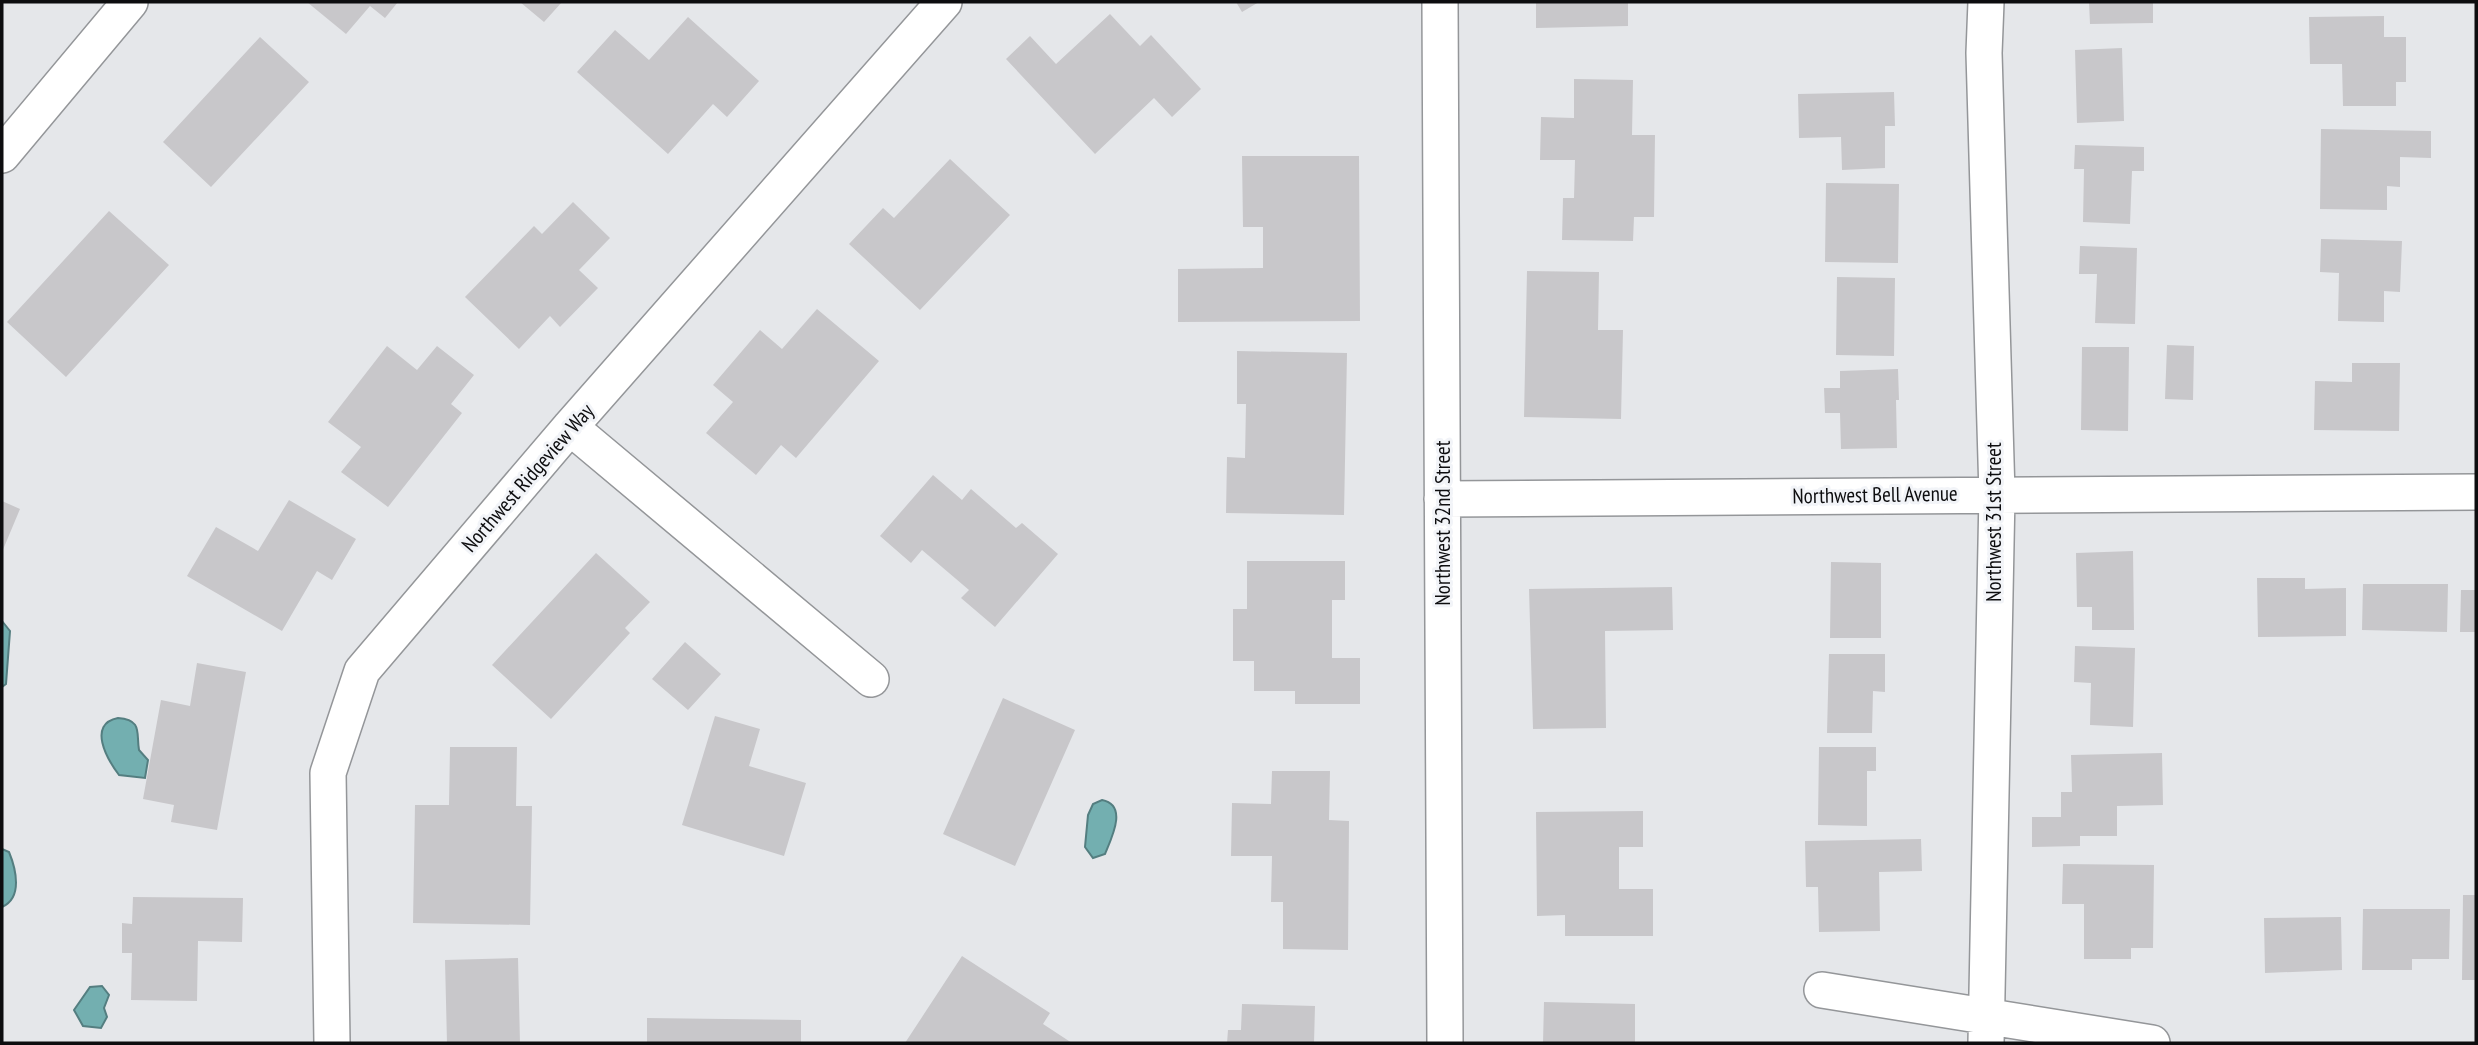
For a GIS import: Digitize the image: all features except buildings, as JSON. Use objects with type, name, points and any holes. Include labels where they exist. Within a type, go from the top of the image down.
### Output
[{"type":"street","points":[[2,155],[130,2]]},
{"type":"street","name":"Northwest Ridgeview Way","points":[[332,1043],[328,773],[362,671],[570,427],[944,2]]},
{"type":"street","name":"Northwest 32nd Street","points":[[1440,2],[1445,1043]]},
{"type":"street","name":"Northwest 31st Street","points":[[1986,2],[1984,53],[1997,494],[1986,1030]]},
{"type":"street","points":[[570,427],[870,679]]},
{"type":"street","name":"Northwest Bell Avenue","points":[[1442,499],[2476,492]]},
{"type":"street","points":[[1822,990],[1986,1030],[2152,1043]]},
{"type":"water","points":[[2,621],[10,631],[6,684],[2,687]]},
{"type":"water","points":[[118,718],[131,721],[137,728],[139,750],[148,760],[145,778],[119,775],[105,752],[102,743],[103,727]]},
{"type":"water","points":[[1102,800],[1114,808],[1116,822],[1105,854],[1093,858],[1085,847],[1088,815],[1093,804]]},
{"type":"water","points":[[2,849],[9,852],[16,882],[13,897],[2,907]]},
{"type":"water","points":[[102,986],[109,995],[104,1008],[107,1017],[101,1028],[83,1026],[74,1010],[90,987]]}]
